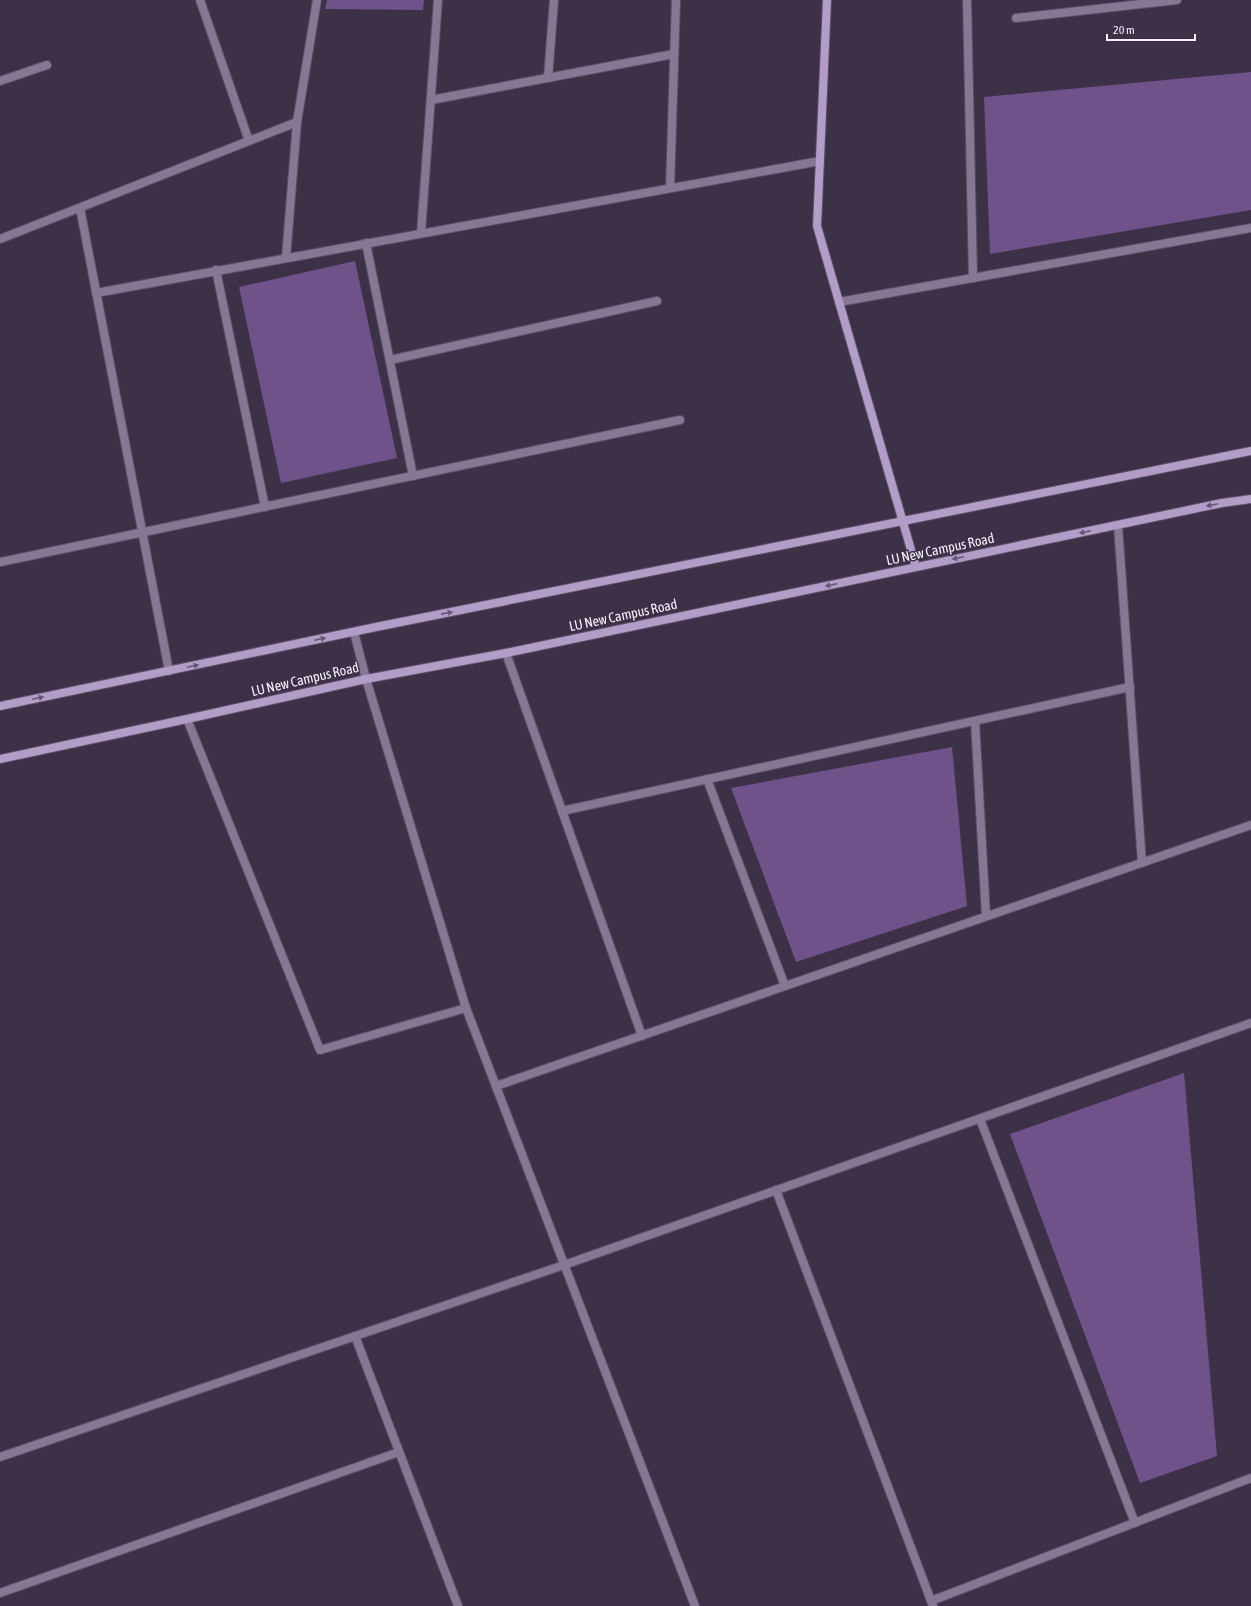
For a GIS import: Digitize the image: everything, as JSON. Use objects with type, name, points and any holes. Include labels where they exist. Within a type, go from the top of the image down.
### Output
[{"type":"street","points":[[200,0],[249,141]]},
{"type":"street","points":[[286,258],[296,122],[317,0]]},
{"type":"street","points":[[421,233],[438,0]]},
{"type":"street","points":[[548,78],[554,0]]},
{"type":"street","points":[[670,188],[676,0]]},
{"type":"street","points":[[827,0],[817,226],[916,567]]},
{"type":"street","points":[[967,0],[972,278]]},
{"type":"street","points":[[1016,18],[1177,0]]},
{"type":"street","points":[[431,100],[674,54]]},
{"type":"street","points":[[0,81],[47,65]]},
{"type":"street","points":[[0,239],[296,122]]},
{"type":"street","points":[[96,293],[820,161]]},
{"type":"street","points":[[80,208],[169,671]]},
{"type":"street","points":[[839,302],[1251,228]]},
{"type":"street","points":[[366,243],[413,476]]},
{"type":"street","points":[[216,270],[266,507]]},
{"type":"street","points":[[390,360],[657,300]]},
{"type":"street","points":[[0,562],[680,420]]},
{"type":"street","points":[[0,706],[354,632],[1251,452]]},
{"type":"street","name":"LU New Campus Road","points":[[0,758],[187,719],[366,679],[506,653],[1222,503],[1251,499]]},
{"type":"street","points":[[1118,525],[1142,863]]},
{"type":"street","points":[[354,632],[366,679],[466,1008],[695,1606]]},
{"type":"street","points":[[506,653],[642,1036]]},
{"type":"street","points":[[562,811],[1130,687]]},
{"type":"street","points":[[187,719],[320,1050],[466,1008]]},
{"type":"street","points":[[975,721],[986,916]]},
{"type":"street","points":[[707,779],[785,986]]},
{"type":"street","points":[[496,1086],[1251,825]]},
{"type":"street","points":[[0,1456],[564,1265],[1251,1023]]},
{"type":"street","points":[[980,1119],[1134,1523]]},
{"type":"street","points":[[776,1190],[932,1603],[1251,1478]]},
{"type":"street","points":[[355,1336],[458,1606]]},
{"type":"street","points":[[0,1593],[399,1452]]},
{"type":"shaded area","points":[[327,0],[424,0],[423,10],[325,9]]},
{"type":"shaded area","points":[[1251,72],[1251,210],[990,254],[984,97]]},
{"type":"shaded area","points":[[355,261],[397,458],[281,483],[239,287]]},
{"type":"shaded area","points":[[952,747],[967,906],[796,962],[731,788]]},
{"type":"shaded area","points":[[1184,1073],[1217,1456],[1140,1483],[1010,1134]]}]
